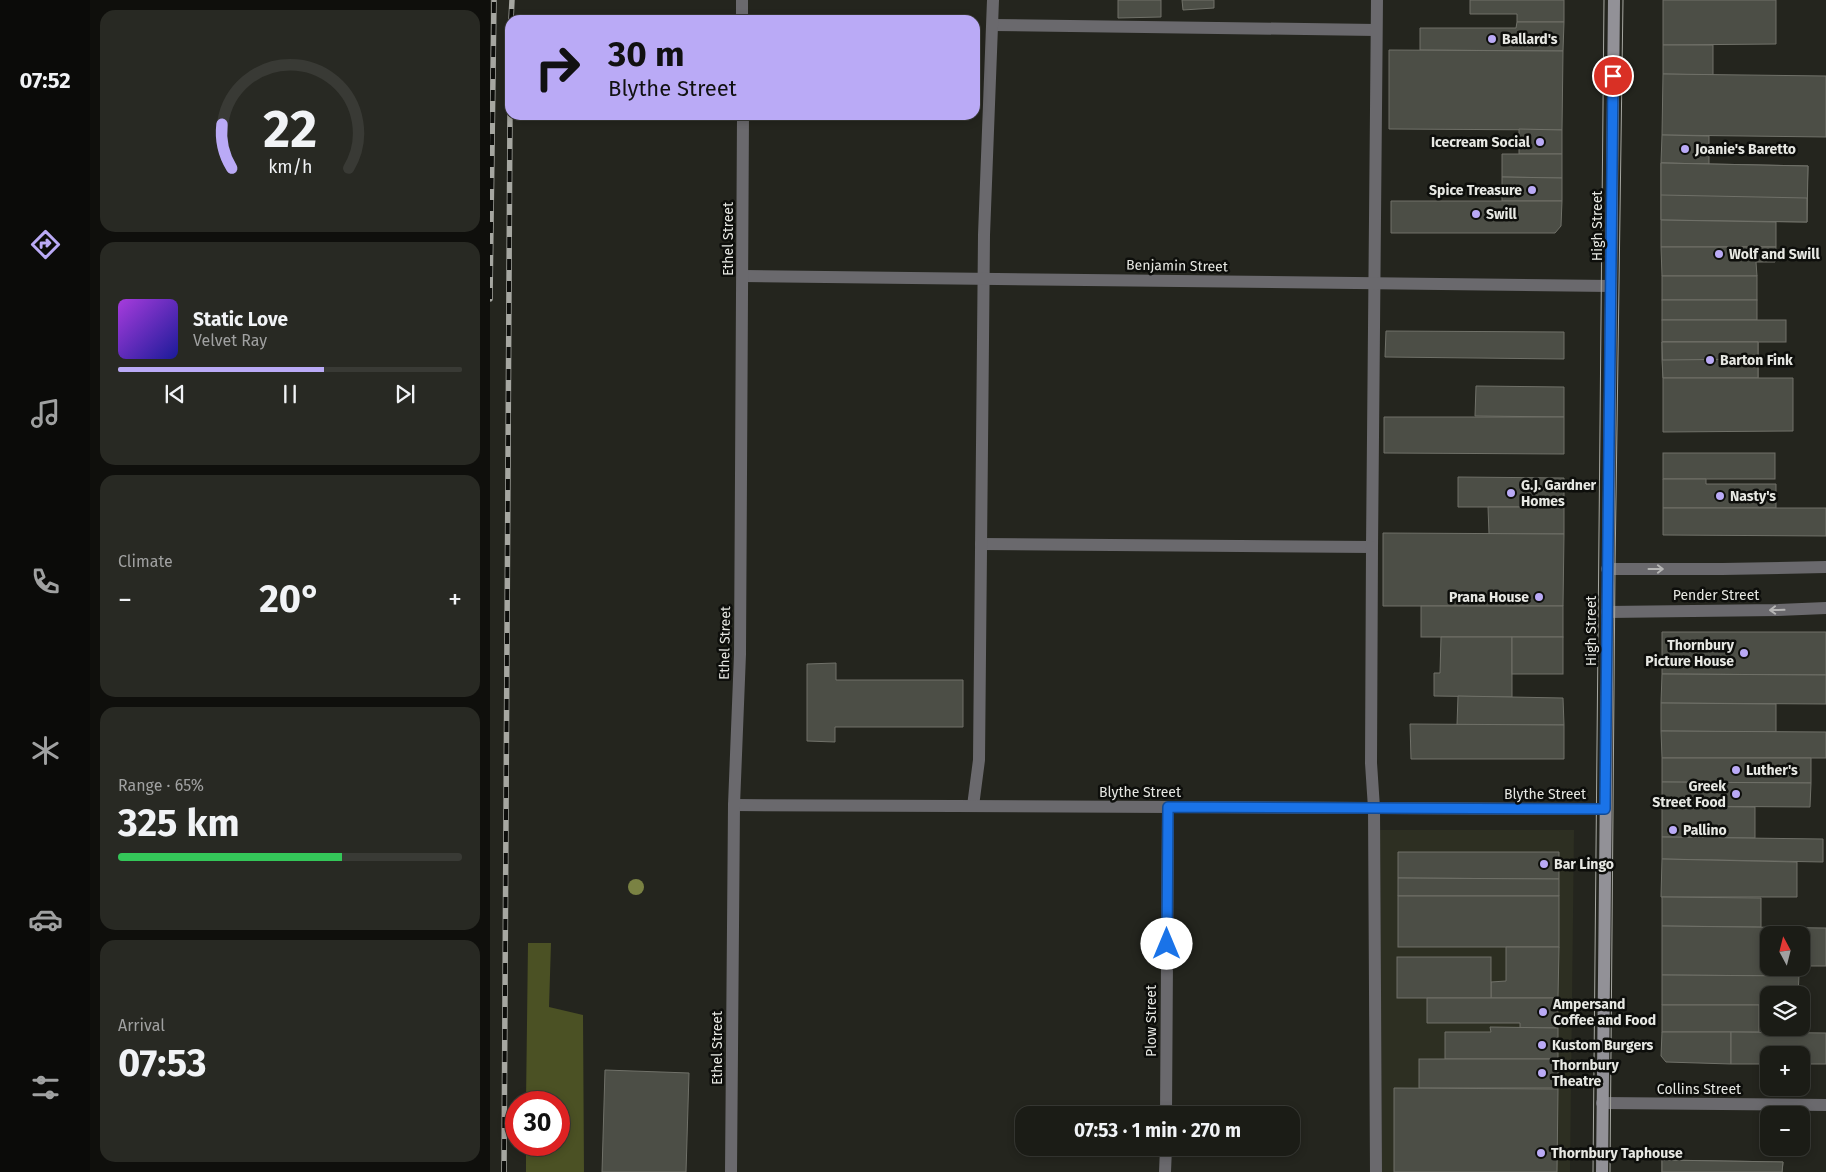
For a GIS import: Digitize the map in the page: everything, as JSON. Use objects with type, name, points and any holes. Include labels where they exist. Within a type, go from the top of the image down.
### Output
[{"type":"main road","name":"High Street","points":[[1602,1172],[1614,0]]},
{"type":"street","points":[[742,0],[742,15]]},
{"type":"street","points":[[973,806],[979,760],[984,236],[993,0]]},
{"type":"street","points":[[1376,0],[1371,763],[1374,808],[1376,1172]]},
{"type":"street","points":[[993,25],[1376,30]]},
{"type":"street","name":"Ethel Street","points":[[731,1172],[734,805],[740,654],[743,120]]},
{"type":"street","name":"Benjamin Street","points":[[743,276],[1611,286]]},
{"type":"street","points":[[981,544],[1372,547]]},
{"type":"street","name":"Pender Street","points":[[1607,569],[1722,569],[1826,566]]},
{"type":"street","name":"Pender Street","points":[[1607,612],[1826,608]]},
{"type":"street","name":"Blythe Street","points":[[734,805],[1605,809]]},
{"type":"street","name":"Plow Street","points":[[1166,1106],[1168,807]]},
{"type":"street","name":"Collins Street","points":[[1602,1103],[1826,1105]]},
{"type":"street","points":[[1166,1156],[1166,1172]]},
{"type":"shaded area","points":[[1380,830],[1574,830],[1570,1172],[1382,1172]]},
{"type":"green space","points":[[528,943],[551,943],[549,1007],[583,1015],[584,1172],[526,1172],[526,1156],[570,1156],[570,1091],[526,1091]]},
{"type":"building","points":[[1118,0],[1161,0],[1161,17],[1118,18]]},
{"type":"building","points":[[1182,0],[1214,0],[1214,8],[1183,10]]},
{"type":"building","points":[[1470,0],[1564,0],[1564,22],[1517,22],[1517,14],[1470,14]]},
{"type":"building","points":[[1663,0],[1776,0],[1776,44],[1663,45]]},
{"type":"building","name":"Ballard's","points":[[1517,22],[1564,22],[1563,51],[1420,50],[1420,28],[1516,28]]},
{"type":"building","points":[[1663,45],[1713,45],[1713,75],[1663,74]]},
{"type":"building","points":[[1389,50],[1563,51],[1562,130],[1389,129]]},
{"type":"building","points":[[1663,74],[1826,76],[1826,137],[1662,135]]},
{"type":"building","name":"Icecream Social","points":[[1519,129],[1562,130],[1562,154],[1519,154]]},
{"type":"building","name":"Joanie's Baretto","points":[[1662,135],[1709,136],[1709,164],[1661,163]]},
{"type":"building","points":[[1502,154],[1562,154],[1562,178],[1502,177]]},
{"type":"building","points":[[1661,163],[1808,166],[1807,198],[1661,195]]},
{"type":"building","points":[[1661,163],[1808,166],[1807,222],[1661,220]]},
{"type":"building","name":"Spice Treasure","points":[[1502,177],[1562,178],[1562,201],[1502,201]]},
{"type":"building","points":[[1661,195],[1807,198],[1807,222],[1661,220]]},
{"type":"building","name":"Swill","points":[[1391,201],[1562,201],[1561,226],[1555,233],[1391,233]]},
{"type":"building","points":[[1661,220],[1776,222],[1776,247],[1661,247]]},
{"type":"building","name":"Wolf and Swill","points":[[1661,247],[1776,247],[1775,262],[1756,262],[1757,276],[1662,276]]},
{"type":"building","points":[[1662,276],[1757,276],[1757,300],[1662,300]]},
{"type":"building","points":[[1662,300],[1757,300],[1757,320],[1662,320]]},
{"type":"building","points":[[1662,320],[1786,320],[1786,342],[1662,342]]},
{"type":"building","points":[[1386,331],[1564,332],[1564,359],[1385,357]]},
{"type":"building","points":[[1662,342],[1758,342],[1758,359],[1662,360]]},
{"type":"building","name":"Barton Fink","points":[[1662,342],[1758,342],[1758,378],[1663,378]]},
{"type":"building","points":[[1758,359],[1758,378],[1663,378],[1662,360]]},
{"type":"building","points":[[1663,378],[1793,378],[1793,431],[1663,432]]},
{"type":"building","points":[[1476,386],[1564,387],[1564,417],[1475,416]]},
{"type":"building","points":[[1384,417],[1564,417],[1564,454],[1384,453]]},
{"type":"building","points":[[1663,453],[1775,453],[1775,479],[1663,479]]},
{"type":"building","name":"G.J. Gardner Homes","points":[[1458,477],[1564,478],[1564,507],[1458,507]]},
{"type":"building","name":"Nasty's","points":[[1663,479],[1706,479],[1706,484],[1776,484],[1776,508],[1663,508]]},
{"type":"building","points":[[1488,507],[1564,507],[1564,534],[1489,534]]},
{"type":"building","points":[[1663,508],[1826,508],[1826,536],[1663,535]]},
{"type":"building","points":[[1383,533],[1564,534],[1563,606],[1383,606]]},
{"type":"building","points":[[1421,606],[1563,606],[1563,637],[1421,637]]},
{"type":"building","name":"Thornbury Picture House","points":[[1662,632],[1826,632],[1826,675],[1662,674]]},
{"type":"building","points":[[1441,637],[1512,637],[1512,697],[1434,696],[1434,673],[1440,673]]},
{"type":"building","points":[[1512,637],[1563,637],[1563,674],[1512,674]]},
{"type":"building","points":[[836,663],[836,680],[963,680],[963,727],[835,727],[835,742],[807,741],[807,664]]},
{"type":"building","points":[[1662,674],[1826,675],[1826,704],[1661,703]]},
{"type":"building","points":[[1458,696],[1563,698],[1564,725],[1457,725]]},
{"type":"building","points":[[1661,703],[1776,704],[1776,732],[1661,731]]},
{"type":"building","points":[[1410,724],[1564,725],[1564,759],[1411,759]]},
{"type":"building","points":[[1661,731],[1826,732],[1826,758],[1662,758]]},
{"type":"building","name":"Luther's","points":[[1662,758],[1811,758],[1811,783],[1662,782]]},
{"type":"building","name":"Greek Street Food","points":[[1662,782],[1811,783],[1810,807],[1662,806]]},
{"type":"building","points":[[1662,806],[1755,807],[1755,838],[1662,837]]},
{"type":"building","points":[[1662,837],[1823,839],[1823,862],[1662,859]]},
{"type":"building","points":[[1398,852],[1559,852],[1559,879],[1398,878]]},
{"type":"building","points":[[1662,859],[1797,862],[1797,897],[1661,897]]},
{"type":"building","points":[[1398,878],[1559,879],[1559,896],[1398,896]]},
{"type":"building","points":[[1398,896],[1559,896],[1559,947],[1398,947]]},
{"type":"building","points":[[1662,897],[1761,898],[1760,927],[1662,926]]},
{"type":"building","points":[[1662,926],[1760,927],[1760,976],[1662,975]]},
{"type":"building","points":[[1810,928],[1826,928],[1826,966],[1810,966]]},
{"type":"building","points":[[1506,947],[1559,947],[1558,998],[1491,998],[1491,982],[1506,981]]},
{"type":"building","points":[[1397,957],[1491,957],[1491,998],[1397,998]]},
{"type":"building","points":[[1662,975],[1799,976],[1798,986],[1760,986],[1760,1005],[1662,1005]]},
{"type":"building","points":[[1427,998],[1558,998],[1558,1028],[1520,1028],[1520,1023],[1427,1023]]},
{"type":"building","points":[[1662,1005],[1759,1005],[1759,1032],[1662,1032]]},
{"type":"building","points":[[1490,1027],[1558,1028],[1558,1059],[1445,1059],[1445,1032],[1491,1032]]},
{"type":"building","points":[[1662,1032],[1731,1032],[1731,1064],[1666,1062],[1661,1056]]},
{"type":"building","points":[[1731,1032],[1760,1032],[1760,1036],[1810,1036],[1810,1033],[1826,1033],[1826,1064],[1810,1064],[1810,1046],[1760,1046],[1760,1064],[1731,1064]]},
{"type":"building","points":[[1419,1059],[1558,1059],[1558,1088],[1419,1088]]},
{"type":"building","points":[[605,1070],[689,1073],[686,1172],[602,1172]]},
{"type":"building","points":[[1394,1088],[1558,1089],[1557,1172],[1394,1172]]},
{"type":"building","points":[[1662,1160],[1783,1162],[1782,1172],[1662,1172]]},
{"type":"building","points":[[1662,1160],[1783,1162],[1782,1172],[1662,1172]]},
{"type":"tram line","points":[[1593,1172],[1604,0]]},
{"type":"tram line","points":[[1610,1172],[1615,569],[1623,0]]},
{"type":"railway","points":[[490,299],[494,0]]},
{"type":"railway","points":[[511,15],[512,0]]},
{"type":"railway","points":[[504,1172],[510,120]]},
{"type":"place","name":"Ballard's","points":[[1492,39]]},
{"type":"place","name":"Icecream Social","points":[[1540,142]]},
{"type":"place","name":"Joanie's Baretto","points":[[1685,149]]},
{"type":"place","name":"Spice Treasure","points":[[1532,190]]},
{"type":"place","name":"Swill","points":[[1476,214]]},
{"type":"place","name":"Wolf and Swill","points":[[1719,254]]},
{"type":"place","name":"Barton Fink","points":[[1710,360]]},
{"type":"place","name":"G.J. Gardner Homes","points":[[1511,493]]},
{"type":"place","name":"Nasty's","points":[[1720,496]]},
{"type":"place","name":"Prana House","points":[[1539,597]]},
{"type":"place","name":"Thornbury Picture House","points":[[1744,653]]},
{"type":"place","name":"Luther's","points":[[1736,770]]},
{"type":"place","name":"Greek Street Food","points":[[1736,794]]},
{"type":"place","name":"Pallino","points":[[1673,830]]},
{"type":"place","name":"Bar Lingo","points":[[1544,864]]},
{"type":"place","name":"Ampersand Coffee and Food","points":[[1543,1012]]},
{"type":"place","name":"Kustom Burgers","points":[[1542,1045]]},
{"type":"place","name":"Thornbury Theatre","points":[[1542,1073]]},
{"type":"place","name":"Thornbury Taphouse","points":[[1541,1153]]},
{"type":"route","points":[[1167,944],[1168,807],[1605,809],[1613,76]]}]
